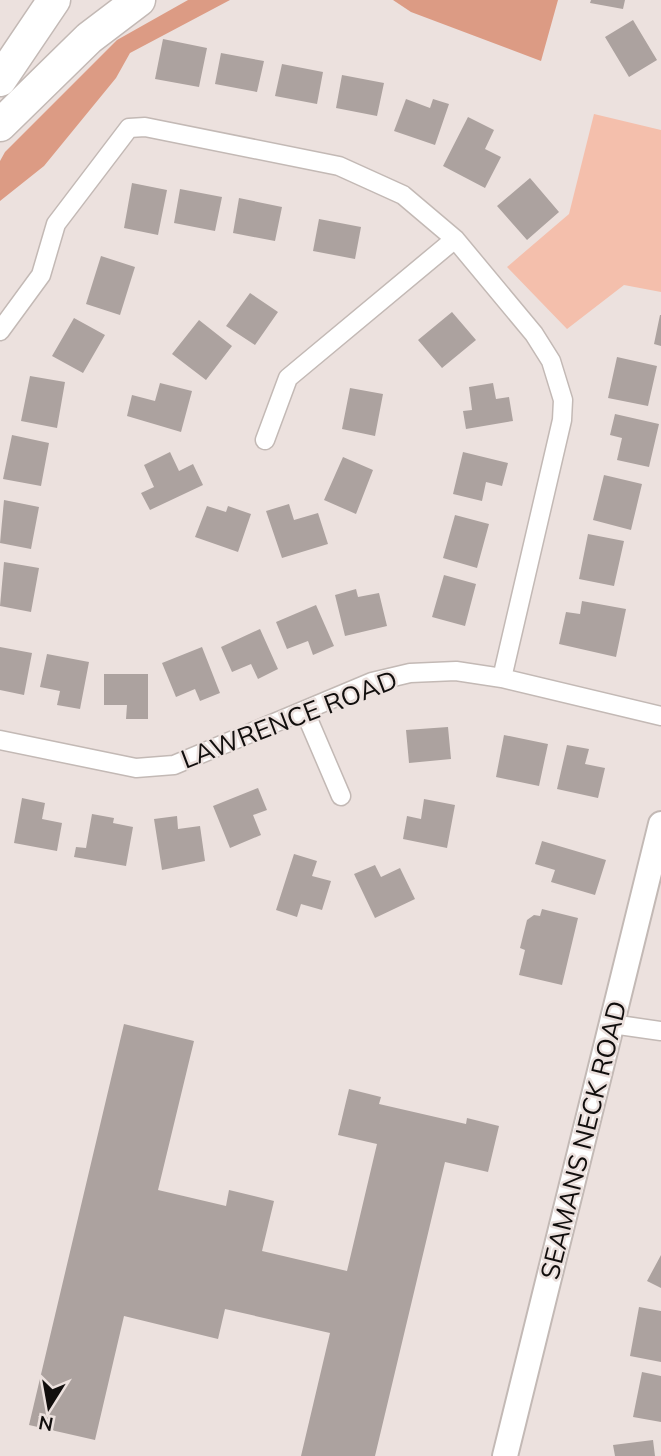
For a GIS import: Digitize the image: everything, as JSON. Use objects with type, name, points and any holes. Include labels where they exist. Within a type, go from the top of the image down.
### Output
[{"type":"highway","points":[[0,80],[54,0]]},
{"type":"highway","points":[[0,125],[89,38],[139,0]]},
{"type":"main road","name":"SEAMANS NECK ROAD","points":[[505,1456],[661,824]]},
{"type":"street","points":[[0,331],[41,275],[56,225],[129,128],[145,127],[339,166],[403,195],[455,239],[534,334],[551,360],[563,400],[551,476],[502,678]]},
{"type":"street","points":[[265,440],[288,377],[455,239]]},
{"type":"street","name":"LAWRENCE ROAD","points":[[0,740],[136,768],[174,765],[372,682],[410,673],[456,671],[502,678],[661,716]]},
{"type":"street","points":[[305,712],[341,796]]},
{"type":"street","points":[[612,1024],[661,1031]]},
{"type":"shaded area","points":[[188,0],[230,0],[130,53],[116,78],[44,166],[0,201],[0,161],[5,152],[117,40]]},
{"type":"shaded area","points":[[393,0],[558,0],[541,61],[411,12]]},
{"type":"shaded area","points":[[594,114],[661,130],[661,292],[624,285],[567,329],[507,267],[569,214]]},
{"type":"building","points":[[591,0],[625,0],[623,9],[590,3]]},
{"type":"building","points":[[633,20],[657,60],[629,77],[605,37]]},
{"type":"building","points":[[163,39],[207,48],[199,87],[155,79]]},
{"type":"building","points":[[221,53],[264,61],[257,92],[215,84]]},
{"type":"building","points":[[282,64],[323,72],[317,104],[275,96]]},
{"type":"building","points":[[342,75],[384,83],[377,116],[336,108]]},
{"type":"building","points":[[406,99],[430,108],[433,99],[449,104],[435,145],[394,131]]},
{"type":"building","points":[[468,117],[494,130],[485,149],[501,157],[485,188],[443,166]]},
{"type":"building","points":[[530,178],[559,212],[527,240],[497,206]]},
{"type":"building","points":[[132,183],[167,190],[158,235],[124,228]]},
{"type":"building","points":[[180,189],[222,197],[215,231],[174,223]]},
{"type":"building","points":[[239,198],[282,207],[275,241],[233,233]]},
{"type":"building","points":[[319,219],[361,227],[355,259],[313,251]]},
{"type":"building","points":[[101,256],[135,267],[120,315],[86,304]]},
{"type":"building","points":[[250,293],[278,312],[255,345],[226,326]]},
{"type":"building","points":[[452,312],[476,340],[442,368],[418,340]]},
{"type":"building","points":[[661,315],[661,346],[654,344]]},
{"type":"building","points":[[74,318],[105,335],[83,373],[52,356]]},
{"type":"building","points":[[199,320],[232,346],[206,380],[172,354]]},
{"type":"building","points":[[617,357],[657,366],[648,406],[608,398]]},
{"type":"building","points":[[30,376],[65,382],[57,428],[21,421]]},
{"type":"building","points":[[160,383],[192,391],[181,432],[127,416],[132,395],[155,401]]},
{"type":"building","points":[[493,383],[496,399],[509,397],[513,421],[466,429],[463,411],[472,410],[469,387]]},
{"type":"building","points":[[350,388],[383,394],[375,436],[342,429]]},
{"type":"building","points":[[615,414],[659,424],[649,467],[617,460],[622,438],[610,435]]},
{"type":"building","points":[[12,435],[49,443],[41,486],[3,479]]},
{"type":"building","points":[[170,452],[179,471],[193,464],[203,485],[150,510],[141,493],[154,487],[144,465]]},
{"type":"building","points":[[463,452],[508,463],[502,486],[486,482],[482,501],[453,494]]},
{"type":"building","points":[[343,457],[373,470],[356,514],[324,500]]},
{"type":"building","points":[[604,475],[642,484],[631,530],[593,520]]},
{"type":"building","points":[[4,500],[39,507],[31,549],[0,543]]},
{"type":"building","points":[[289,504],[294,520],[318,513],[328,544],[282,558],[266,511]]},
{"type":"building","points":[[207,506],[226,512],[228,506],[251,514],[238,552],[195,537]]},
{"type":"building","points":[[455,515],[489,524],[477,568],[443,558]]},
{"type":"building","points":[[588,534],[624,541],[614,586],[579,579]]},
{"type":"building","points":[[4,562],[39,568],[31,612],[0,606]]},
{"type":"building","points":[[444,575],[476,584],[465,626],[432,617]]},
{"type":"building","points":[[356,589],[358,597],[379,593],[387,626],[345,636],[335,595]]},
{"type":"building","points":[[582,601],[626,609],[616,657],[559,644],[566,612],[580,614]]},
{"type":"building","points":[[316,605],[334,646],[313,655],[308,641],[287,649],[276,622]]},
{"type":"building","points":[[260,629],[278,669],[258,679],[251,664],[232,672],[221,647]]},
{"type":"building","points":[[0,647],[32,653],[24,695],[0,690]]},
{"type":"building","points":[[202,647],[220,693],[200,701],[195,689],[176,697],[162,663]]},
{"type":"building","points":[[47,654],[89,662],[80,709],[57,705],[60,691],[40,687]]},
{"type":"building","points":[[104,674],[148,674],[148,719],[126,719],[127,705],[104,705]]},
{"type":"building","points":[[448,727],[451,759],[409,763],[406,730]]},
{"type":"building","points":[[504,735],[548,744],[539,786],[496,777]]},
{"type":"building","points":[[567,745],[589,749],[585,764],[605,768],[598,798],[557,789]]},
{"type":"building","points":[[258,788],[267,810],[253,815],[261,835],[230,848],[213,806]]},
{"type":"building","points":[[22,798],[45,803],[42,819],[62,823],[57,851],[14,843]]},
{"type":"building","points":[[424,799],[455,805],[447,848],[403,839],[407,816],[421,819]]},
{"type":"building","points":[[92,814],[114,818],[113,823],[133,827],[126,866],[74,857],[76,847],[86,848]]},
{"type":"building","points":[[177,816],[178,829],[200,826],[205,861],[162,870],[154,819]]},
{"type":"building","points":[[542,841],[606,860],[595,895],[551,882],[555,870],[535,864]]},
{"type":"building","points":[[294,854],[317,861],[312,876],[331,881],[322,910],[301,904],[297,917],[276,910]]},
{"type":"building","points":[[375,865],[381,877],[400,868],[415,899],[375,918],[354,874]]},
{"type":"building","points":[[542,909],[578,918],[562,985],[519,975],[525,950],[520,948],[527,920],[534,915],[540,916]]},
{"type":"building","points":[[124,1024],[194,1041],[158,1190],[226,1206],[229,1190],[274,1201],[262,1251],[347,1271],[377,1144],[338,1135],[349,1089],[381,1097],[379,1104],[466,1124],[467,1118],[499,1126],[488,1172],[445,1162],[375,1456],[301,1456],[330,1333],[225,1309],[218,1339],[124,1316],[95,1440],[29,1425]]},
{"type":"building","points":[[661,1255],[661,1288],[647,1281]]},
{"type":"building","points":[[639,1307],[661,1311],[661,1362],[630,1356]]},
{"type":"building","points":[[642,1372],[661,1376],[661,1422],[633,1417]]},
{"type":"building","points":[[653,1440],[655,1456],[615,1456],[613,1445]]}]
